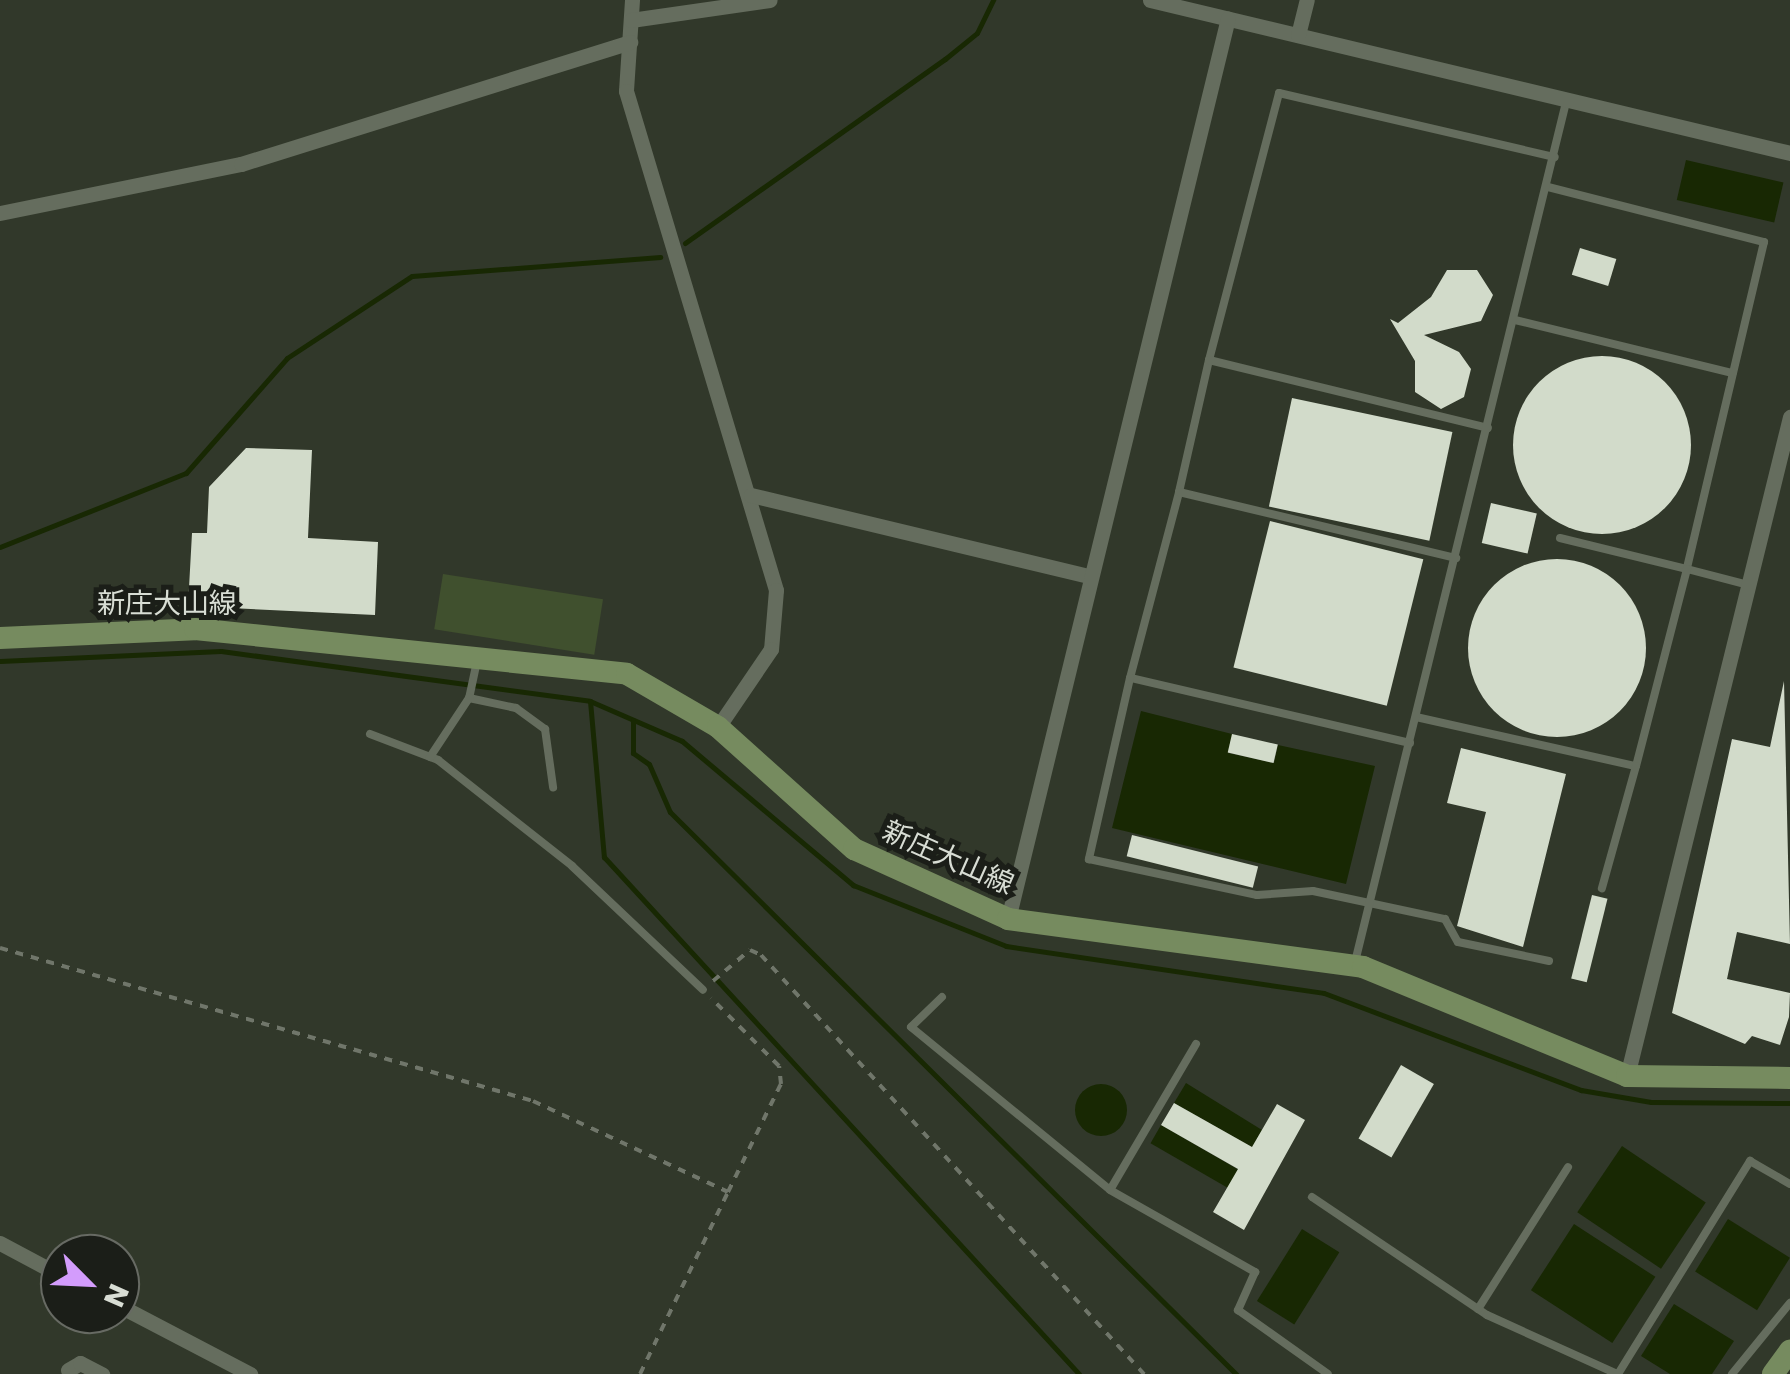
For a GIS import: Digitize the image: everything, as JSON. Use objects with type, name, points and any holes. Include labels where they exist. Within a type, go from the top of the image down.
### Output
[{"type":"main road","name":"新庄大山線","points":[[0,638],[195,629],[627,674],[718,726],[854,849],[1008,920],[1354,966],[1627,1076],[1790,1078]]},
{"type":"main road","points":[[1773,1374],[1790,1351]]},
{"type":"street","points":[[632,0],[626,91],[751,495],[776,620],[770,649],[718,726]]},
{"type":"street","points":[[631,20],[770,0]]},
{"type":"street","points":[[1150,0],[1566,102],[1790,152]]},
{"type":"street","points":[[1298,34],[1307,0]]},
{"type":"street","points":[[1008,920],[1088,576],[1228,18]]},
{"type":"street","points":[[0,213],[241,164],[630,42]]},
{"type":"street","points":[[1627,1076],[1790,418]]},
{"type":"street","points":[[751,495],[1088,576]]},
{"type":"street","points":[[0,1243],[40,1264]]},
{"type":"street","points":[[140,1316],[250,1374]]},
{"type":"street","points":[[68,1370],[80,1363],[102,1374]]},
{"type":"lane","points":[[1549,961],[1458,942],[1445,919],[1313,891],[1257,895],[1088,860],[1208,360],[1279,93],[1555,158]]},
{"type":"lane","points":[[1354,966],[1566,102]]},
{"type":"lane","points":[[1548,186],[1764,242],[1687,569],[1602,888]]},
{"type":"lane","points":[[1515,320],[1733,373]]},
{"type":"lane","points":[[1208,360],[1488,428]]},
{"type":"lane","points":[[1179,492],[1456,558]]},
{"type":"lane","points":[[1560,538],[1748,585]]},
{"type":"lane","points":[[430,757],[469,698],[478,656]]},
{"type":"lane","points":[[1130,678],[1410,743]]},
{"type":"lane","points":[[469,698],[516,708],[545,728],[553,786]]},
{"type":"lane","points":[[1416,717],[1636,766]]},
{"type":"lane","points":[[370,734],[430,757],[572,866],[703,990]]},
{"type":"lane","points":[[942,998],[910,1027],[1110,1190],[1255,1272],[1238,1310],[1328,1374]]},
{"type":"lane","points":[[1110,1190],[1196,1044]]},
{"type":"lane","points":[[1312,1197],[1478,1309],[1616,1373],[1750,1162],[1790,1184]]},
{"type":"lane","points":[[1478,1309],[1568,1166]]},
{"type":"lane","points":[[1732,1374],[1790,1302]]},
{"type":"path","points":[[0,948],[533,1101],[728,1192]]},
{"type":"path","points":[[640,1374],[781,1084],[780,1066],[703,990],[750,950],[761,956],[1144,1374]]},
{"type":"shaded area","points":[[1686,160],[1783,182],[1774,222],[1677,200]]},
{"type":"shaded area","points":[[443,574],[603,599],[594,655],[434,629]]},
{"type":"shaded area","points":[[1141,711],[1232,734],[1228,753],[1274,763],[1278,745],[1375,766],[1346,884],[1112,828]]},
{"type":"shaded area","points":[[1186,1083],[1262,1130],[1252,1147],[1174,1103]]},
{"type":"shaded area","points":[[1101,1084],[1120,1091],[1127,1110],[1120,1129],[1101,1136],[1082,1129],[1075,1110],[1082,1091]]},
{"type":"shaded area","points":[[1161,1125],[1238,1170],[1228,1188],[1150,1143]]},
{"type":"shaded area","points":[[1622,1146],[1706,1202],[1661,1269],[1577,1212]]},
{"type":"shaded area","points":[[1728,1219],[1790,1258],[1757,1310],[1695,1272]]},
{"type":"shaded area","points":[[1574,1224],[1655,1277],[1612,1343],[1531,1290]]},
{"type":"shaded area","points":[[1302,1229],[1339,1252],[1294,1324],[1257,1301]]},
{"type":"shaded area","points":[[1674,1304],[1734,1341],[1712,1374],[1670,1374],[1641,1356]]},
{"type":"building","points":[[1580,248],[1616,259],[1608,286],[1572,275]]},
{"type":"building","points":[[1447,270],[1477,270],[1493,295],[1481,321],[1424,335],[1459,352],[1471,369],[1464,397],[1441,409],[1415,392],[1415,361],[1390,319],[1398,323],[1431,297]]},
{"type":"building","points":[[1602,356],[1636,363],[1665,382],[1684,411],[1691,445],[1684,479],[1665,508],[1636,527],[1602,534],[1568,527],[1539,508],[1520,479],[1513,445],[1520,411],[1539,382],[1568,363]]},
{"type":"building","points":[[1292,398],[1452,432],[1429,541],[1269,507]]},
{"type":"building","points":[[246,448],[312,450],[308,538],[378,542],[375,615],[188,606],[192,533],[207,533],[209,487]]},
{"type":"building","points":[[1491,503],[1537,514],[1528,554],[1482,543]]},
{"type":"building","points":[[1270,521],[1423,559],[1387,706],[1233,668]]},
{"type":"building","points":[[1557,559],[1591,566],[1620,585],[1639,614],[1646,648],[1639,682],[1620,711],[1591,730],[1557,737],[1523,730],[1494,711],[1475,682],[1468,648],[1475,614],[1494,585],[1523,566]]},
{"type":"building","points":[[1784,681],[1790,944],[1737,932],[1727,979],[1790,993],[1789,1017],[1780,1045],[1752,1036],[1745,1044],[1672,1013],[1732,739],[1770,747]]},
{"type":"building","points":[[1232,734],[1278,745],[1274,763],[1228,753]]},
{"type":"building","points":[[1461,748],[1566,774],[1523,947],[1457,926],[1486,812],[1447,803]]},
{"type":"building","points":[[1132,835],[1258,866],[1253,888],[1127,856]]},
{"type":"building","points":[[1592,895],[1608,899],[1587,982],[1571,978]]},
{"type":"building","points":[[1401,1065],[1434,1084],[1391,1158],[1358,1139]]},
{"type":"building","points":[[1174,1103],[1252,1147],[1277,1104],[1305,1120],[1244,1230],[1213,1212],[1238,1169],[1161,1125]]},
{"type":"waterway","points":[[685,243],[945,59],[977,33],[993,0]]},
{"type":"waterway","points":[[0,547],[186,473],[287,358],[412,276],[660,257]]},
{"type":"waterway","points":[[0,661],[221,651],[590,701],[682,741],[853,885],[1006,946],[1324,993],[1581,1090],[1651,1102],[1790,1103]]},
{"type":"waterway","points":[[590,701],[604,857],[1079,1374]]},
{"type":"waterway","points":[[633,720],[633,753],[649,764],[670,812],[1236,1374]]}]
